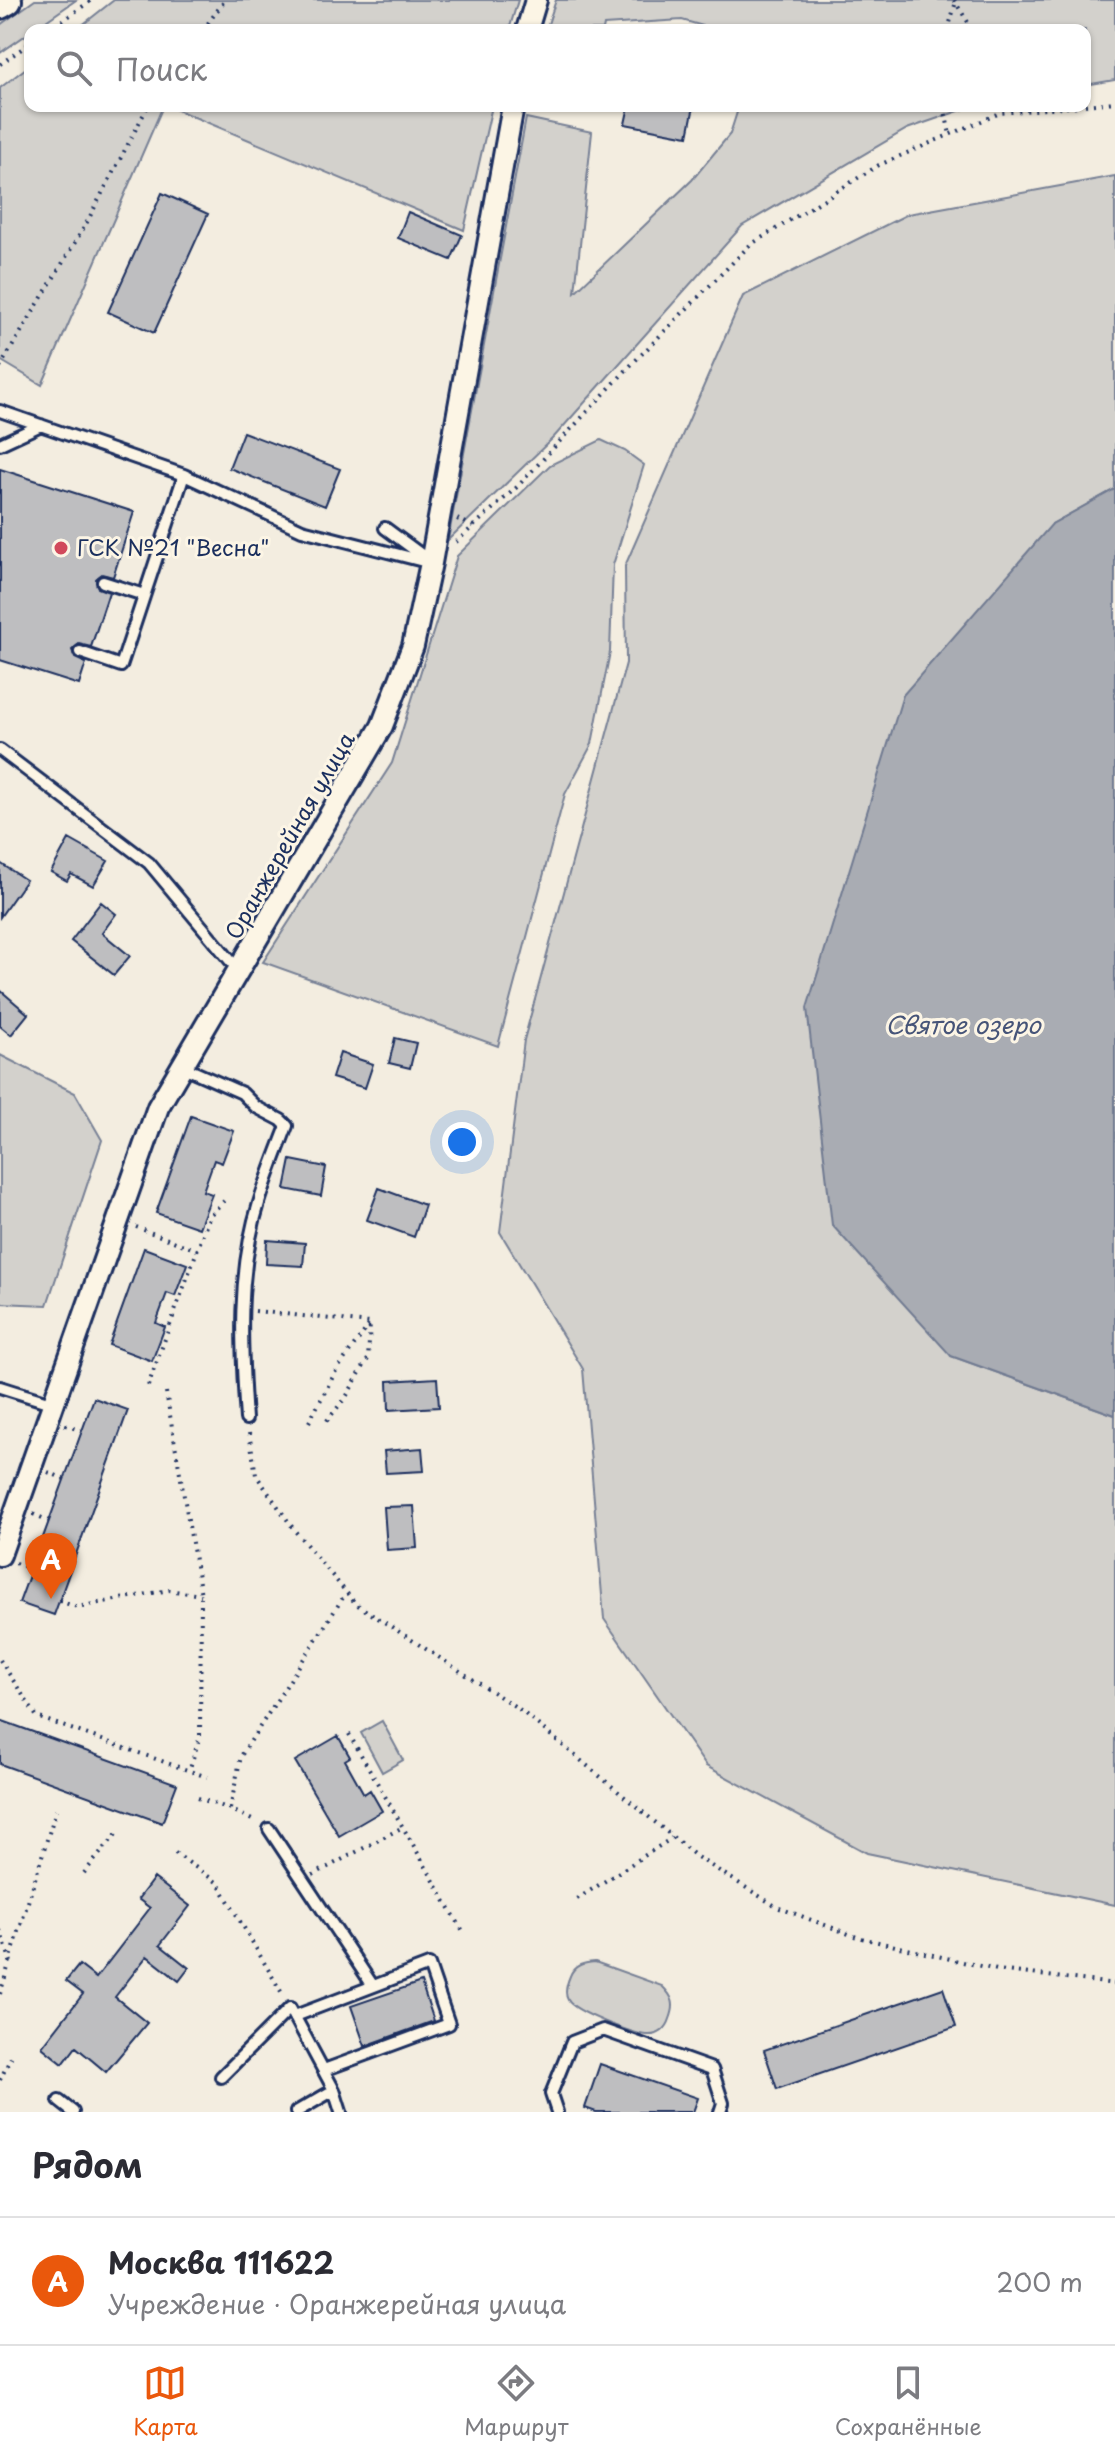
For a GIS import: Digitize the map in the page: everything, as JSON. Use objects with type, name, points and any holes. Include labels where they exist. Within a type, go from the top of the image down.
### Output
[{"type":"main road","points":[[0,4],[7,0]]},
{"type":"street","points":[[529,24],[536,0]]},
{"type":"street","name":"Оранжерейная улица","points":[[0,1555],[158,1107],[382,726],[413,646],[431,563],[512,112]]},
{"type":"lane","points":[[0,411],[184,475],[302,530],[431,563]]},
{"type":"lane","points":[[0,444],[41,425]]},
{"type":"lane","points":[[80,652],[121,666],[184,475]]},
{"type":"lane","points":[[385,528],[431,563]]},
{"type":"lane","points":[[103,582],[144,595]]},
{"type":"lane","points":[[0,750],[149,863],[239,971]]},
{"type":"lane","points":[[181,1066],[242,1093],[256,1107],[287,1126],[258,1205],[245,1275],[240,1334],[246,1419]]},
{"type":"lane","points":[[0,1387],[54,1404]]},
{"type":"lane","points":[[269,1829],[373,1986]]},
{"type":"lane","points":[[221,2077],[293,2012],[429,1965],[449,2024],[324,2070]]},
{"type":"lane","points":[[293,2012],[334,2090],[341,2112]]},
{"type":"lane","points":[[557,2112],[551,2094],[572,2042],[603,2030],[712,2069],[723,2103],[720,2112]]},
{"type":"lane","points":[[296,2112],[334,2090]]},
{"type":"lane","points":[[59,2101],[73,2112]]},
{"type":"path","points":[[58,24],[92,0]]},
{"type":"path","points":[[207,24],[225,0]]},
{"type":"path","points":[[950,24],[955,2]]},
{"type":"path","points":[[955,2],[969,24]]},
{"type":"path","points":[[0,64],[24,47]]},
{"type":"path","points":[[1091,105],[1115,102]]},
{"type":"path","points":[[0,367],[86,224],[145,112]]},
{"type":"path","points":[[945,112],[950,135]]},
{"type":"path","points":[[450,546],[517,487],[631,365],[750,245],[879,165],[1006,112]]},
{"type":"path","points":[[148,1386],[210,1215],[224,1201]]},
{"type":"path","points":[[125,1223],[197,1250]]},
{"type":"path","points":[[242,1310],[370,1323]]},
{"type":"path","points":[[309,1422],[336,1371],[370,1323]]},
{"type":"path","points":[[325,1423],[346,1397],[368,1359],[370,1323]]},
{"type":"path","points":[[166,1392],[201,1595],[200,1736],[189,1771]]},
{"type":"path","points":[[246,1419],[256,1475],[295,1531],[346,1593],[367,1612],[519,1709],[697,1857],[777,1907],[857,1937],[997,1970],[1115,1984]]},
{"type":"path","points":[[59,1601],[77,1607],[169,1590],[201,1595]]},
{"type":"path","points":[[230,1809],[241,1756],[346,1593]]},
{"type":"path","points":[[0,1660],[37,1717],[207,1777]]},
{"type":"path","points":[[349,1734],[463,1931]]},
{"type":"path","points":[[198,1798],[230,1809],[269,1829]]},
{"type":"path","points":[[0,1994],[56,1810]]},
{"type":"path","points":[[303,1880],[403,1827]]},
{"type":"path","points":[[84,1873],[118,1832]]},
{"type":"path","points":[[577,1899],[673,1837]]},
{"type":"path","points":[[175,1853],[218,1883],[293,2012]]},
{"type":"path","points":[[0,1930],[11,1963]]},
{"type":"path","points":[[0,2080],[12,2055]]},
{"type":"shaded area","points":[[35,0],[76,0],[42,24],[24,24],[24,36],[0,53],[0,25]]},
{"type":"shaded area","points":[[114,0],[518,0],[511,24],[84,24]]},
{"type":"shaded area","points":[[556,0],[1115,0],[1115,80],[1091,84],[1091,24],[696,24],[682,20],[548,24]]},
{"type":"shaded area","points":[[24,70],[24,112],[160,112],[42,385],[0,360],[0,88]]},
{"type":"shaded area","points":[[182,112],[491,112],[464,230]]},
{"type":"shaded area","points":[[737,112],[956,112],[907,129],[742,226],[554,437],[448,540],[526,118],[592,132],[575,292],[692,180],[730,134]]},
{"type":"shaded area","points":[[1115,176],[1115,489],[1052,524],[951,1356],[1115,1415],[1115,1905],[867,1853],[706,1766],[604,1619],[583,1369],[500,1232],[524,1040],[626,663],[625,566],[743,296],[908,214]]},
{"type":"shaded area","points":[[601,440],[625,451],[644,465],[613,565],[610,652],[592,744],[565,794],[498,1046],[263,962],[392,763],[457,556],[550,465]]},
{"type":"shaded area","points":[[0,1055],[75,1093],[102,1140],[47,1305],[0,1303]]},
{"type":"shaded area","points":[[382,1721],[403,1760],[382,1772],[361,1733]]},
{"type":"shaded area","points":[[595,1962],[662,1986],[673,2005],[665,2029],[655,2034],[640,2034],[605,2022],[573,2005],[566,1991],[572,1972],[580,1965]]},
{"type":"water","name":"Святое озеро","points":[[1115,489],[1115,1415],[951,1356],[832,1225],[807,1008],[903,695],[1052,524]]},
{"type":"building","points":[[628,112],[693,112],[688,136],[625,124]]},
{"type":"building","points":[[162,193],[208,214],[154,333],[108,312]]},
{"type":"building","points":[[408,212],[462,235],[451,260],[398,238]]},
{"type":"building","points":[[243,432],[340,469],[325,506],[229,468]]},
{"type":"building","name":"ГСК №21 \"Весна\"","points":[[0,469],[134,512],[113,577],[102,574],[96,579],[98,588],[109,592],[91,647],[79,644],[72,650],[75,658],[86,663],[79,685],[0,660]]},
{"type":"building","points":[[69,839],[108,861],[93,886],[71,874],[67,881],[51,872]]},
{"type":"building","points":[[0,863],[26,880],[0,917]]},
{"type":"building","points":[[101,902],[116,914],[102,933],[130,956],[114,975],[71,941]]},
{"type":"building","points":[[0,990],[28,1014],[11,1035],[0,1026]]},
{"type":"building","points":[[395,1038],[416,1043],[410,1068],[389,1063]]},
{"type":"building","points":[[340,1053],[373,1064],[365,1088],[332,1078]]},
{"type":"building","points":[[191,1116],[234,1131],[222,1163],[214,1160],[203,1191],[212,1194],[199,1228],[156,1213]]},
{"type":"building","points":[[291,1160],[326,1167],[321,1196],[285,1189]]},
{"type":"building","points":[[379,1188],[425,1205],[414,1237],[367,1220]]},
{"type":"building","points":[[267,1240],[305,1243],[303,1266],[266,1264]]},
{"type":"building","points":[[144,1248],[187,1264],[175,1296],[167,1293],[156,1323],[165,1327],[152,1361],[109,1345]]},
{"type":"building","points":[[437,1378],[439,1407],[389,1410],[388,1381]]},
{"type":"building","points":[[94,1398],[128,1410],[54,1615],[19,1603]]},
{"type":"building","points":[[422,1448],[424,1471],[386,1473],[384,1451]]},
{"type":"building","points":[[414,1506],[417,1548],[387,1550],[384,1507]]},
{"type":"building","points":[[0,1720],[177,1784],[162,1823],[0,1764]]},
{"type":"building","points":[[338,1736],[350,1757],[345,1760],[364,1794],[370,1790],[382,1811],[339,1836],[295,1761]]},
{"type":"building","points":[[154,1878],[190,1906],[160,1945],[189,1968],[179,1981],[147,1956],[115,1997],[147,2023],[106,2072],[76,2047],[63,2064],[42,2047],[83,1994],[66,1981],[79,1965],[96,1978],[150,1908],[138,1899]]},
{"type":"building","points":[[421,1982],[434,2021],[365,2046],[351,2006]]},
{"type":"building","points":[[943,1988],[956,2027],[777,2089],[764,2050]]},
{"type":"building","points":[[600,2064],[698,2098],[693,2112],[596,2112],[585,2108]]},
{"type":"place","name":"ГСК №21 \"Весна\"","points":[[61,548]]},
{"type":"place","name":"Москва 111622","points":[[51,1599]]}]
